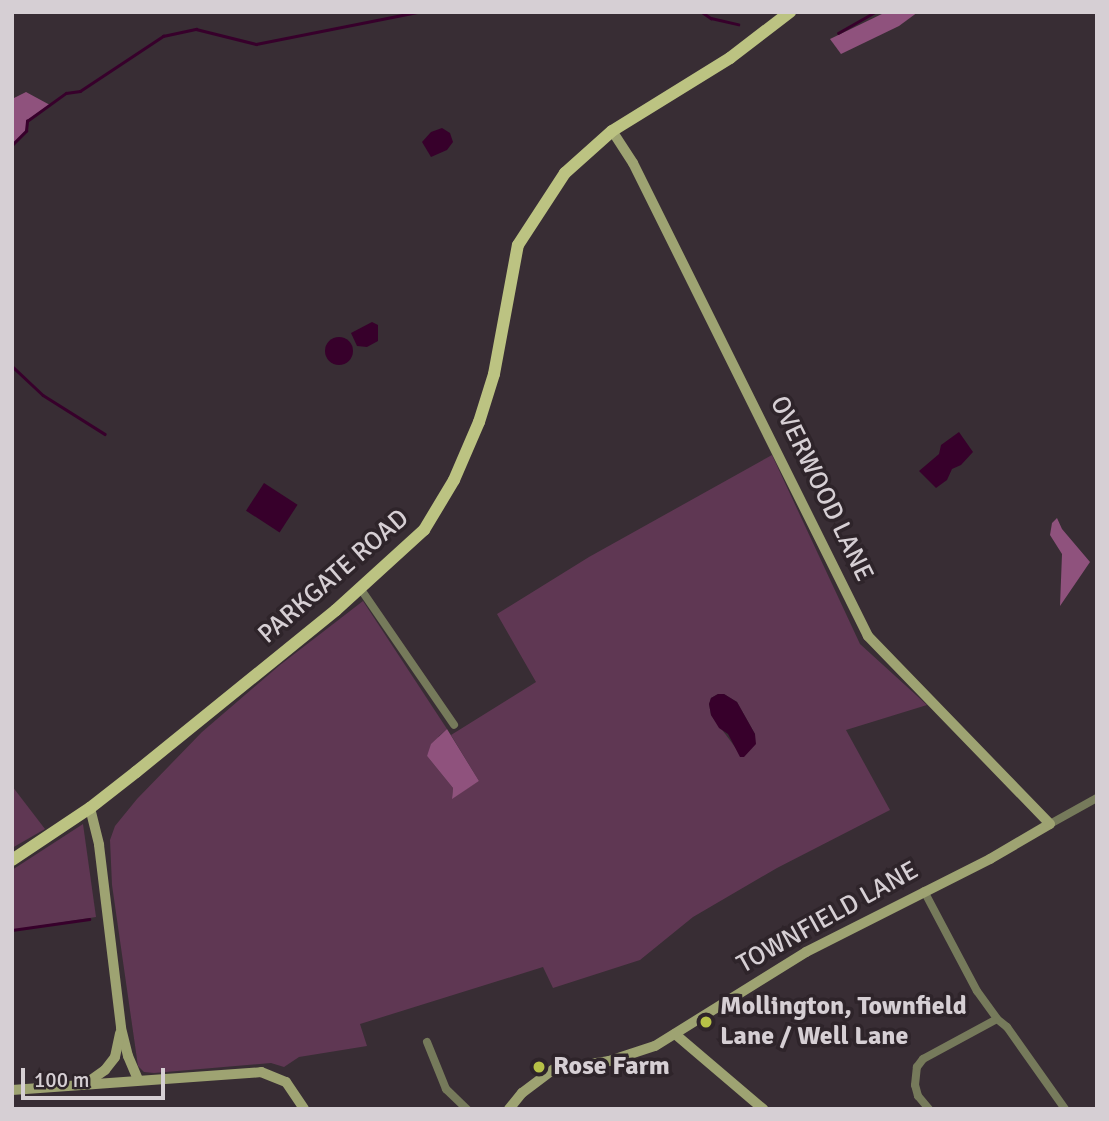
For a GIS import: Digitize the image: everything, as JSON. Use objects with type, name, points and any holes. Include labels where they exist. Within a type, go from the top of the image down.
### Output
[{"type":"main road","name":"PARKGATE ROAD","points":[[12,860],[90,808],[360,588],[424,530],[444,499],[468,450],[494,374],[518,245],[565,173],[612,131],[730,58],[790,12]]},
{"type":"street","name":"OVERWOOD LANE","points":[[612,131],[639,176],[868,636],[1050,824]]},
{"type":"street","points":[[360,588],[454,725]]},
{"type":"street","name":"TOWNFIELD LANE","points":[[509,1109],[522,1093],[552,1070],[610,1061],[655,1046],[676,1034],[690,1021],[806,952],[990,859],[1097,798]]},
{"type":"street","points":[[90,808],[99,845],[121,1028],[128,1056],[138,1079]]},
{"type":"street","points":[[925,891],[956,956],[996,1019],[1007,1027],[1065,1109]]},
{"type":"street","points":[[929,1109],[918,1096],[915,1085],[917,1067],[923,1059],[996,1019]]},
{"type":"street","points":[[87,1083],[105,1070],[115,1057],[121,1028]]},
{"type":"street","points":[[676,1034],[763,1109]]},
{"type":"street","points":[[427,1042],[446,1089],[467,1109]]},
{"type":"street","points":[[12,1090],[261,1072],[286,1082],[304,1109]]},
{"type":"shaded area","points":[[886,12],[918,12],[899,26],[841,54],[830,39]]},
{"type":"shaded area","points":[[26,92],[50,105],[27,121],[26,131],[12,145],[12,99]]},
{"type":"shaded area","points":[[442,128],[450,133],[453,142],[447,150],[431,157],[422,142],[431,132]]},
{"type":"shaded area","points":[[372,322],[378,325],[378,341],[367,347],[357,346],[351,333]]},
{"type":"shaded area","points":[[339,337],[349,341],[353,351],[349,361],[339,365],[329,361],[325,351],[329,341]]},
{"type":"shaded area","points":[[959,432],[973,452],[961,465],[952,469],[947,480],[936,488],[919,471],[939,454],[941,445]]},
{"type":"shaded area","points":[[772,455],[860,644],[927,705],[846,730],[890,810],[777,868],[693,917],[640,960],[553,988],[543,967],[360,1024],[367,1046],[299,1057],[284,1067],[271,1063],[144,1072],[138,1066],[112,885],[110,840],[115,826],[137,799],[202,732],[280,665],[363,601],[447,729],[439,736],[427,756],[453,788],[452,798],[479,781],[451,735],[536,682],[497,614],[589,557]],"holes":[[[724,694],[737,702],[755,734],[738,751],[711,715],[711,698]]]},
{"type":"shaded area","points":[[264,483],[298,505],[280,532],[246,511]]},
{"type":"shaded area","points":[[1057,518],[1062,529],[1090,562],[1060,606],[1062,554],[1050,535],[1052,523]]},
{"type":"shaded area","points":[[724,694],[737,702],[755,734],[756,744],[744,757],[740,757],[728,734],[719,728],[711,715],[711,698]]},
{"type":"shaded area","points":[[447,729],[479,781],[452,799],[453,788],[427,756],[431,744]]},
{"type":"shaded area","points":[[12,786],[45,829],[12,848]]},
{"type":"shaded area","points":[[83,824],[96,917],[12,930],[12,870]]},
{"type":"waterway","points":[[12,145],[26,131],[27,121],[66,93],[80,91],[163,36],[196,29],[256,44],[417,12]]},
{"type":"waterway","points":[[702,12],[711,18],[738,24]]},
{"type":"waterway","points":[[838,33],[875,12]]},
{"type":"waterway","points":[[12,366],[43,395],[105,434]]},
{"type":"waterway","points":[[12,930],[89,919]]},
{"type":"place","name":"Mollington, Townfield Lane / Well Lane","points":[[706,1022]]},
{"type":"place","name":"Rose Farm","points":[[539,1067]]}]
